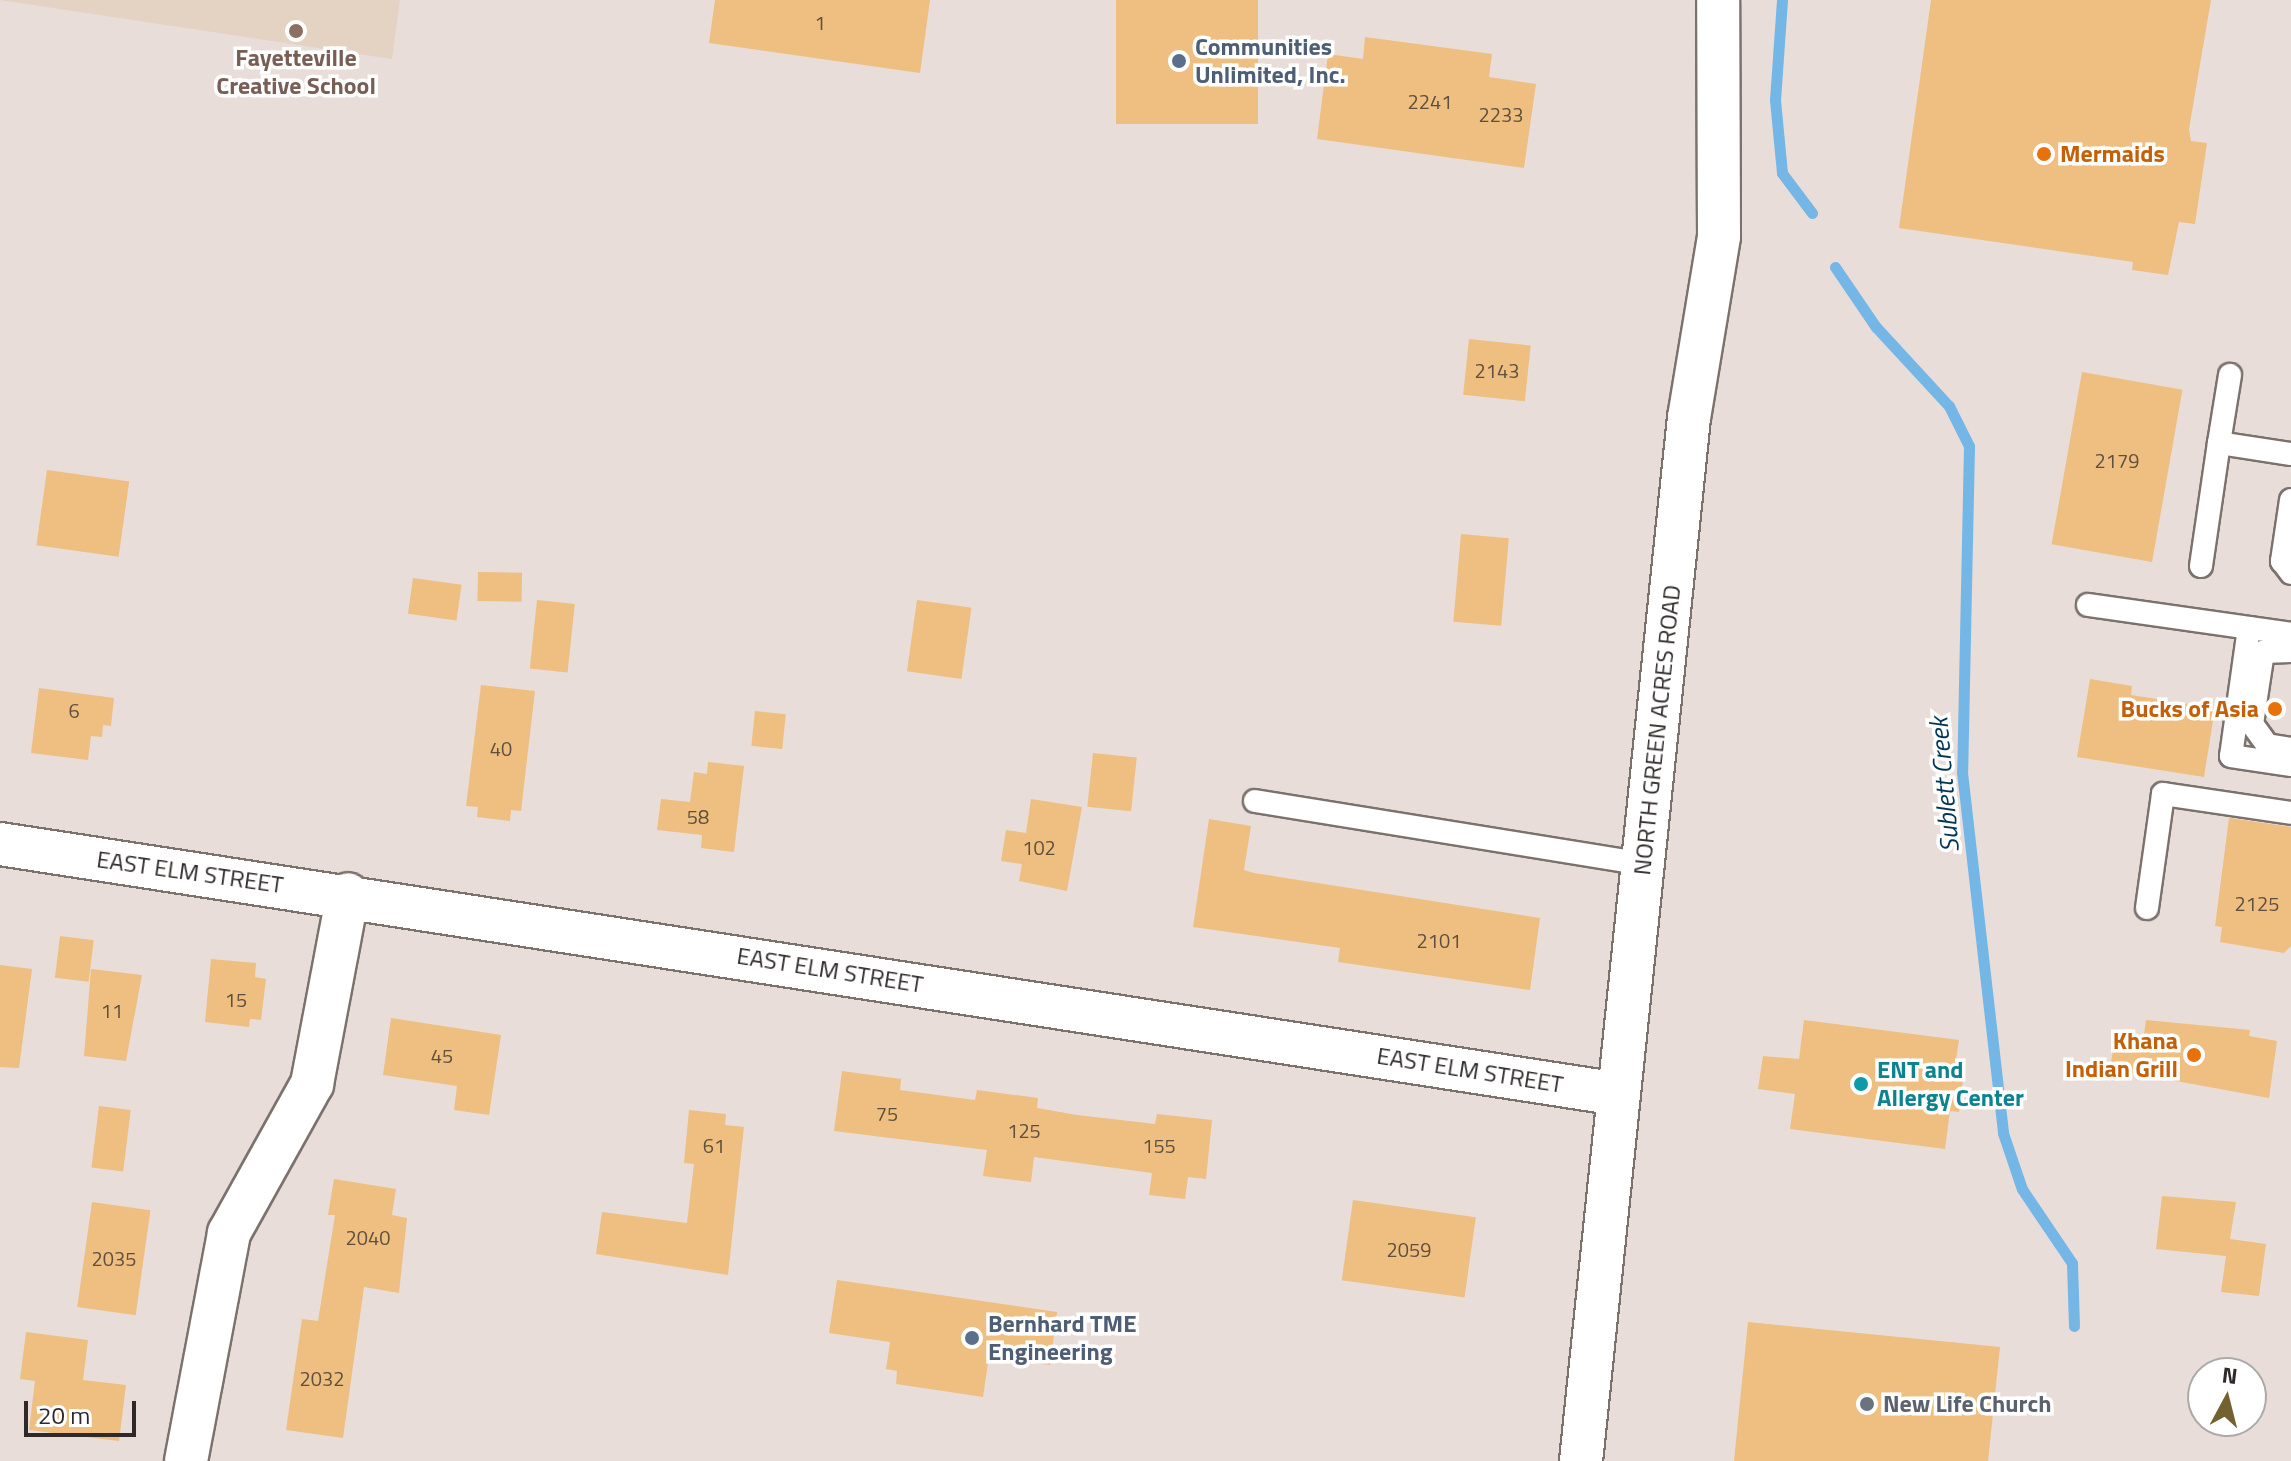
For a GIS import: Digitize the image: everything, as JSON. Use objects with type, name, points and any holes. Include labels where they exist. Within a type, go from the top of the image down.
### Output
[{"type":"street","name":"NORTH GREEN ACRES ROAD","points":[[1581,1461],[1691,402],[1719,236],[1718,0]]},
{"type":"street","name":"EAST ELM STREET","points":[[0,844],[348,894],[1619,1094]]},
{"type":"street","points":[[186,1461],[229,1233],[312,1084],[348,894]]},
{"type":"lane","points":[[2201,566],[2230,375]]},
{"type":"lane","points":[[2219,443],[2291,454]]},
{"type":"lane","points":[[2291,500],[2282,561],[2291,573]]},
{"type":"lane","points":[[2088,605],[2291,634]]},
{"type":"lane","points":[[2249,628],[2231,756],[2291,765]]},
{"type":"lane","points":[[2291,651],[2263,652],[2252,724],[2267,745],[2291,749]]},
{"type":"lane","points":[[2147,908],[2163,794],[2291,813]]},
{"type":"lane","points":[[1255,801],[1642,864]]},
{"type":"shaded area","name":"Fayetteville Creative School","points":[[0,0],[400,0],[392,59]]},
{"type":"building","points":[[715,0],[930,0],[920,73],[709,43]]},
{"type":"building","name":"Communities Unlimited, Inc.","points":[[1116,0],[1258,0],[1258,124],[1116,124]]},
{"type":"building","points":[[1931,0],[2211,0],[2189,129],[2191,141],[2207,143],[2195,224],[2179,222],[2168,275],[2132,270],[2133,262],[1899,228]]},
{"type":"building","points":[[1365,37],[1492,54],[1489,77],[1536,84],[1524,168],[1317,139],[1328,54],[1363,59]]},
{"type":"building","points":[[1469,339],[1531,345],[1525,401],[1463,395]]},
{"type":"building","points":[[2082,372],[2182,390],[2152,562],[2052,544]]},
{"type":"building","points":[[47,470],[129,482],[119,557],[36,545]]},
{"type":"building","points":[[1461,534],[1509,538],[1501,626],[1453,622]]},
{"type":"building","points":[[478,572],[522,573],[521,602],[477,601]]},
{"type":"building","points":[[413,578],[462,585],[457,620],[408,614]]},
{"type":"building","points":[[537,600],[575,604],[568,673],[530,669]]},
{"type":"building","points":[[917,600],[971,608],[961,679],[907,671]]},
{"type":"building","points":[[2090,679],[2132,686],[2131,695],[2215,708],[2204,777],[2077,757]]},
{"type":"building","points":[[481,685],[535,691],[521,811],[511,810],[510,821],[477,817],[478,807],[466,806]]},
{"type":"building","points":[[39,688],[114,698],[111,726],[103,725],[102,737],[91,736],[88,760],[31,753]]},
{"type":"building","points":[[755,711],[786,714],[782,749],[751,746]]},
{"type":"building","points":[[1093,753],[1137,758],[1131,811],[1087,807]]},
{"type":"building","points":[[708,762],[744,766],[734,852],[701,848],[702,835],[657,830],[661,799],[690,802],[694,772],[707,774]]},
{"type":"building","points":[[1031,799],[1082,807],[1067,891],[1019,881],[1022,864],[1001,861],[1006,830],[1026,833]]},
{"type":"building","points":[[2229,818],[2291,827],[2291,946],[2284,953],[2220,942],[2222,927],[2215,926]]},
{"type":"building","points":[[1209,819],[1251,826],[1244,870],[1254,873],[1540,918],[1530,990],[1338,962],[1340,948],[1193,927]]},
{"type":"building","points":[[60,936],[94,940],[89,982],[55,978]]},
{"type":"building","points":[[211,959],[256,963],[255,977],[266,979],[261,1020],[250,1019],[249,1027],[205,1022]]},
{"type":"building","points":[[0,965],[32,969],[19,1068],[0,1067]]},
{"type":"building","points":[[91,969],[142,975],[126,1061],[84,1056]]},
{"type":"building","points":[[391,1018],[501,1035],[489,1115],[454,1110],[457,1086],[383,1075]]},
{"type":"building","name":"ENT and Allergy Center","points":[[1804,1020],[1959,1040],[1953,1079],[1963,1080],[1959,1112],[1950,1111],[1945,1149],[1790,1129],[1795,1094],[1758,1089],[1763,1056],[1799,1059]]},
{"type":"building","name":"Khana Indian Grill","points":[[2146,1020],[2250,1030],[2249,1036],[2277,1041],[2269,1098],[2110,1069],[2116,1031],[2144,1035]]},
{"type":"building","points":[[842,1071],[901,1079],[900,1090],[975,1100],[977,1090],[1038,1098],[1037,1108],[1077,1115],[1155,1124],[1157,1114],[1212,1120],[1206,1179],[1188,1177],[1185,1199],[1149,1195],[1152,1173],[1034,1157],[1031,1182],[983,1176],[987,1150],[834,1131]]},
{"type":"building","points":[[99,1106],[131,1110],[123,1171],[91,1168]]},
{"type":"building","points":[[689,1110],[726,1114],[725,1125],[744,1127],[728,1275],[596,1254],[602,1212],[687,1223],[694,1164],[684,1163]]},
{"type":"building","points":[[334,1179],[396,1189],[392,1215],[407,1218],[399,1293],[364,1287],[343,1438],[286,1430],[302,1319],[318,1321],[335,1215],[328,1215]]},
{"type":"building","points":[[2162,1196],[2236,1202],[2230,1239],[2266,1244],[2259,1296],[2221,1292],[2226,1256],[2156,1249]]},
{"type":"building","points":[[1353,1200],[1476,1217],[1465,1297],[1342,1280]]},
{"type":"building","points":[[92,1202],[150,1210],[136,1315],[77,1307]]},
{"type":"building","name":"Bernhard TME Engineering","points":[[837,1280],[1057,1312],[1050,1365],[989,1356],[983,1397],[896,1384],[897,1371],[886,1369],[890,1342],[829,1333]]},
{"type":"building","name":"New Life Church","points":[[1748,1322],[2000,1347],[1988,1461],[1734,1461]]},
{"type":"building","points":[[26,1332],[88,1340],[83,1380],[126,1385],[119,1441],[29,1430],[35,1381],[20,1379]]},
{"type":"waterway","name":"Sublett Creek","points":[[1782,0],[1775,100],[1782,173],[1812,213]]},
{"type":"waterway","name":"Sublett Creek","points":[[1835,267],[1876,327],[1949,406],[1969,446],[1962,772],[2003,1133],[2022,1189],[2072,1263],[2074,1326]]},
{"type":"place","name":"Fayetteville Creative School","points":[[296,31]]},
{"type":"place","name":"Communities Unlimited, Inc.","points":[[1179,61]]},
{"type":"place","name":"Mermaids","points":[[2044,154]]},
{"type":"place","name":"Bucks of Asia","points":[[2275,709]]},
{"type":"place","name":"Khana Indian Grill","points":[[2194,1055]]},
{"type":"place","name":"ENT and Allergy Center","points":[[1861,1084]]},
{"type":"place","name":"Bernhard TME Engineering","points":[[972,1338]]},
{"type":"place","name":"New Life Church","points":[[1867,1404]]}]
